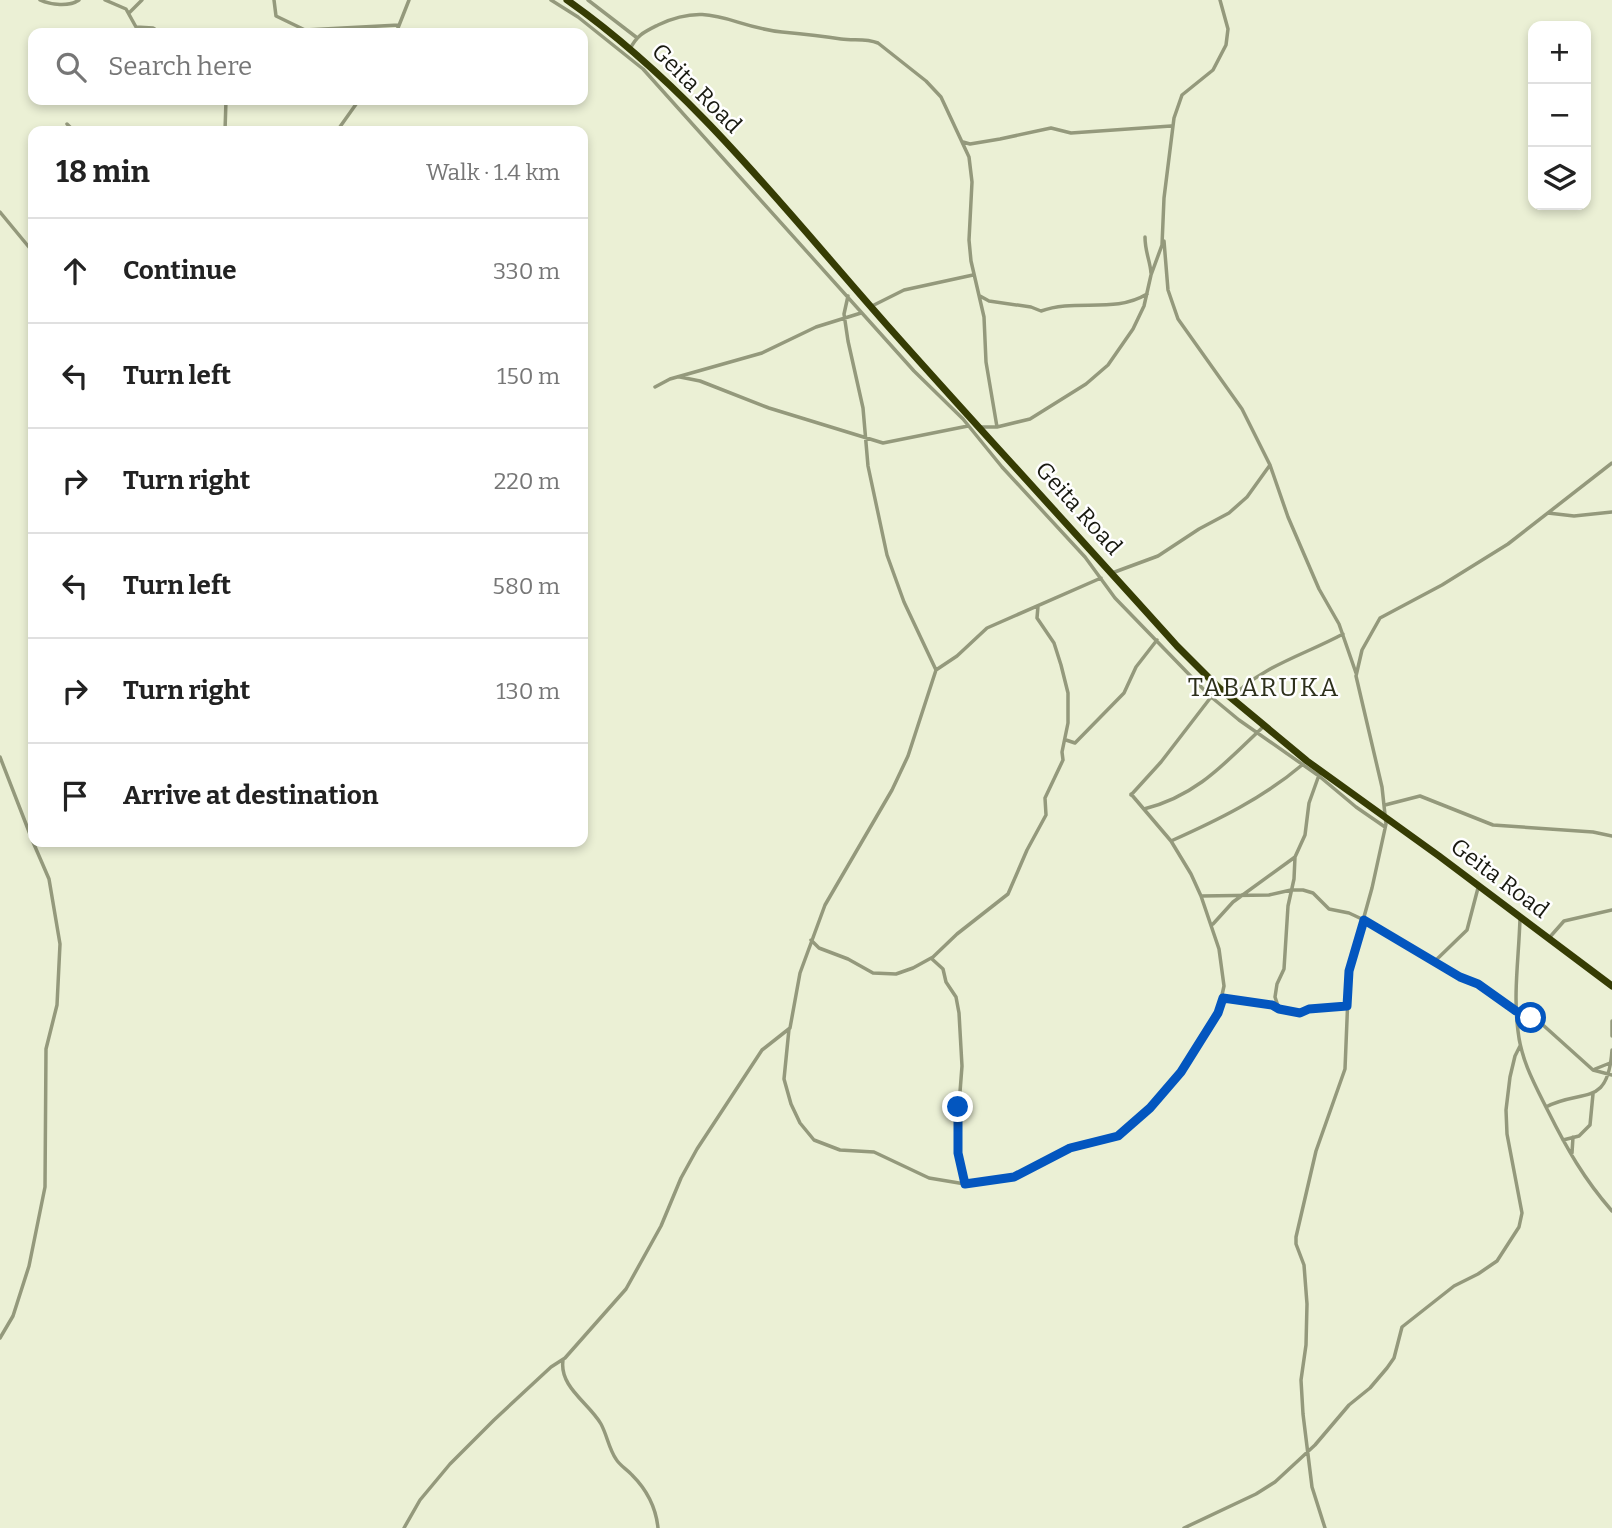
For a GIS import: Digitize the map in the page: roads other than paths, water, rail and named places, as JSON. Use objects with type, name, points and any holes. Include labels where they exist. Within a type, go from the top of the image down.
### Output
[{"type":"highway","name":"Geita Road","points":[[567,0],[630,49],[686,99],[1177,646],[1218,687],[1320,774],[1386,817],[1612,986]]},
{"type":"street","points":[[40,0],[52,5],[73,4],[79,0]]},
{"type":"street","points":[[106,0],[129,13],[136,27],[153,28]]},
{"type":"street","points":[[129,13],[142,0]]},
{"type":"street","points":[[274,0],[276,16],[298,28]]},
{"type":"street","points":[[398,28],[409,0]]},
{"type":"street","points":[[551,0],[572,13],[643,69],[861,313],[968,426],[1101,578],[1115,598],[1210,696],[1257,733],[1305,762],[1261,796],[1220,819],[1171,841]]},
{"type":"street","points":[[587,0],[636,37]]},
{"type":"street","points":[[1220,0],[1228,29],[1222,56],[1208,75],[1182,95],[1171,126],[1162,212],[1168,290],[1178,319],[1208,364],[1233,394],[1270,465],[1288,517],[1319,589],[1343,634],[1356,676],[1386,817],[1364,920],[1349,971],[1343,1074],[1315,1151],[1296,1237],[1304,1265],[1307,1304],[1301,1391],[1312,1487],[1325,1528]]},
{"type":"street","points":[[630,49],[636,37],[675,17],[694,13],[739,20],[770,30],[870,40],[878,43],[936,90],[946,105],[971,166],[969,240],[973,275],[980,296],[986,362],[997,427]]},
{"type":"street","points":[[369,28],[400,24]]},
{"type":"street","points":[[225,126],[226,105]]},
{"type":"street","points":[[341,126],[355,105]]},
{"type":"street","points":[[963,142],[970,144],[1051,128],[1071,133],[1171,126]]},
{"type":"street","points":[[0,212],[28,246]]},
{"type":"street","points":[[1145,237],[1145,252],[1150,262],[1151,275]]},
{"type":"street","points":[[980,427],[997,427],[1030,419],[1096,377],[1133,330],[1144,306],[1163,239]]},
{"type":"street","points":[[872,306],[913,287],[973,275]]},
{"type":"street","points":[[980,296],[989,301],[1041,311],[1073,304],[1118,304],[1147,294]]},
{"type":"street","points":[[848,296],[845,318],[863,408],[867,466],[887,555],[904,602],[936,670]]},
{"type":"street","points":[[655,387],[762,353],[816,327],[861,313]]},
{"type":"street","points":[[680,377],[700,381],[769,408],[883,443],[968,426]]},
{"type":"street","points":[[1356,676],[1362,650],[1380,618],[1508,544],[1612,463]]},
{"type":"street","points":[[1112,573],[1158,556],[1199,529],[1230,513],[1247,497],[1270,465]]},
{"type":"street","points":[[1548,513],[1574,516],[1612,512]]},
{"type":"street","points":[[1101,578],[987,628],[957,656],[936,670],[908,756],[892,790],[833,889],[800,973],[784,1073],[785,1089],[798,1120],[814,1140],[842,1151],[874,1152],[927,1178],[965,1184],[1014,1177],[1070,1148],[1118,1136],[1150,1108],[1181,1072],[1218,1013],[1223,998],[1223,967],[1201,896],[1171,841],[1131,794],[1177,742],[1218,687]]},
{"type":"street","points":[[811,940],[819,948],[848,959],[873,973],[896,974],[932,958],[957,934],[1008,894],[1046,815],[1045,798],[1063,760],[1062,752],[1066,740],[1066,686],[1057,649],[1037,618],[1038,605]]},
{"type":"street","points":[[1231,698],[1270,668],[1343,634]]},
{"type":"street","points":[[1066,740],[1074,743],[1124,693],[1136,667],[1157,640]]},
{"type":"street","points":[[1144,809],[1160,805],[1192,790],[1236,755],[1264,726]]},
{"type":"street","points":[[0,757],[28,829]]},
{"type":"street","points":[[1279,1009],[1274,1001],[1277,984],[1284,972],[1295,857],[1305,835],[1310,803],[1320,774],[1356,807],[1385,827]]},
{"type":"street","points":[[1385,805],[1420,796],[1493,825],[1593,832],[1612,836]]},
{"type":"street","points":[[0,1338],[13,1315],[29,1266],[45,1187],[46,1049],[57,1005],[60,944],[48,879],[35,847]]},
{"type":"street","points":[[1212,925],[1226,908],[1295,857]]},
{"type":"street","points":[[1435,961],[1467,930],[1478,887]]},
{"type":"street","points":[[1201,896],[1269,895],[1291,890],[1313,893],[1329,909],[1364,920],[1460,977],[1478,984],[1516,1011],[1543,1025],[1593,1070],[1610,1074]]},
{"type":"street","points":[[1548,939],[1563,921],[1612,911]]},
{"type":"street","points":[[1520,918],[1516,960],[1516,1011],[1520,1046],[1529,1074],[1563,1140],[1584,1177],[1612,1211]]},
{"type":"street","points":[[932,958],[943,969],[960,1013],[962,1066],[957,1131],[959,1160],[965,1184]]},
{"type":"street","points":[[1223,998],[1272,1005],[1300,1013],[1309,1009],[1347,1006]]},
{"type":"street","points":[[1612,1021],[1612,1036]]},
{"type":"street","points":[[404,1528],[420,1500],[458,1456],[551,1367],[563,1360],[626,1289],[661,1226],[681,1178],[697,1149],[762,1051],[790,1028]]},
{"type":"street","points":[[1184,1528],[1268,1487],[1283,1476],[1387,1368],[1394,1358],[1402,1327],[1454,1286],[1497,1261],[1516,1232],[1522,1216],[1507,1134],[1506,1110],[1510,1077],[1520,1046]]},
{"type":"street","points":[[1546,1107],[1593,1094],[1603,1086],[1610,1074],[1612,1051]]},
{"type":"street","points":[[1593,1070],[1611,1062]]},
{"type":"street","points":[[1563,1140],[1583,1134],[1590,1125],[1593,1094]]},
{"type":"street","points":[[1572,1155],[1573,1138]]},
{"type":"street","points":[[563,1360],[563,1371],[573,1390],[600,1421],[615,1458],[635,1478],[649,1498],[656,1514],[658,1528]]},
{"type":"district","name":"TABARUKA","points":[[1264,687]]}]
